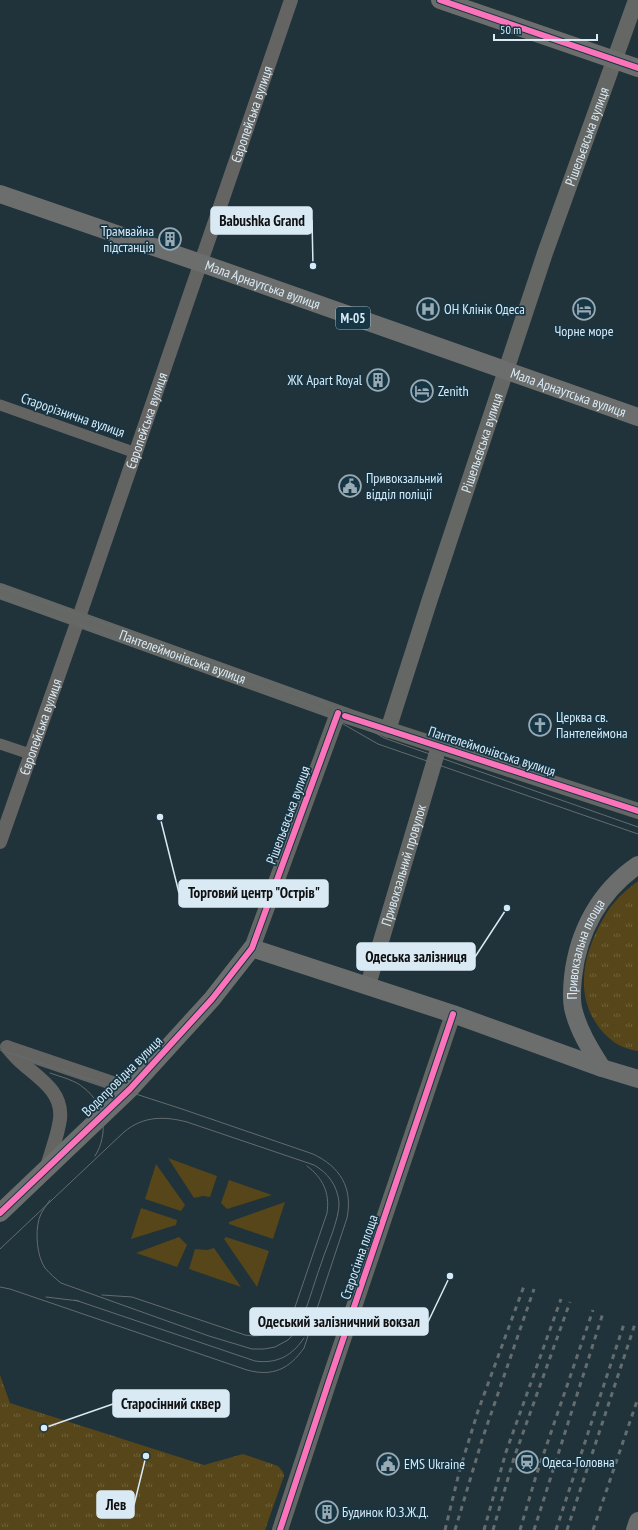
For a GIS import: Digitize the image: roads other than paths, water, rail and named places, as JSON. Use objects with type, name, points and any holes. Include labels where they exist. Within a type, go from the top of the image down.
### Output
[{"type":"main road","points":[[440,0],[638,68]]},
{"type":"main road","name":"Рішельєвська вулиця","points":[[388,730],[565,194],[636,0]]},
{"type":"main road","name":"Мала Арнаутська вулиця","points":[[0,194],[638,417]]},
{"type":"main road","name":"Пантелеймонівська вулиця","points":[[0,591],[338,713],[638,811]]},
{"type":"main road","name":"Рішельєвська вулиця","points":[[252,948],[338,713]]},
{"type":"main road","name":"Привокзальний провулок","points":[[368,985],[439,746]]},
{"type":"main road","name":"Привокзальна площа","points":[[602,1068],[588,1046],[578,1025],[573,1006],[572,988],[574,966],[582,933],[595,908],[611,888],[630,870],[638,865]]},
{"type":"main road","points":[[252,948],[454,1014],[602,1068],[638,1079]]},
{"type":"main road","name":"Водопровідна вулиця","points":[[0,1213],[46,1167],[130,1089],[212,999],[252,948]]},
{"type":"main road","name":"Старосінна площа","points":[[280,1530],[454,1014]]},
{"type":"main road","points":[[635,1530],[638,1521]]},
{"type":"street","name":"Європейська вулиця","points":[[0,842],[136,453],[291,0]]},
{"type":"street","name":"Старорізнична вулиця","points":[[0,405],[136,453]]},
{"type":"street","points":[[0,744],[30,754]]},
{"type":"street","points":[[4,1046],[130,1089]]},
{"type":"street","points":[[4,1046],[47,1084],[58,1101],[60,1120],[46,1167]]},
{"type":"tram line","points":[[0,587],[318,699],[384,738],[638,827]]},
{"type":"tram line","points":[[0,597],[310,705],[378,744],[638,834]]},
{"type":"tram line","points":[[0,1050],[182,1109],[313,1154],[331,1165],[337,1172],[346,1188],[348,1197],[347,1218],[304,1348],[286,1366],[273,1372],[256,1372],[247,1370],[10,1289],[0,1287]]},
{"type":"tram line","points":[[50,1073],[80,1085],[97,1102],[103,1120],[103,1129],[102,1138],[95,1156]]},
{"type":"tram line","points":[[0,1249],[124,1132],[146,1120],[162,1118],[187,1122],[314,1165],[324,1172],[334,1185],[338,1196],[339,1209],[307,1306],[297,1330],[288,1340],[275,1347],[252,1349],[209,1336],[61,1283],[45,1268],[40,1257],[38,1245],[37,1231],[39,1219],[42,1211],[47,1205],[48,1202],[50,1200]]},
{"type":"tram line","points":[[102,1295],[132,1297],[245,1335],[261,1335],[274,1331],[290,1317],[294,1310],[327,1213],[328,1206],[324,1186],[313,1171],[307,1166]]},
{"type":"tram line","points":[[46,1297],[79,1301]]},
{"type":"tram line","points":[[75,1300],[255,1361],[263,1362],[277,1360],[294,1350],[304,1338]]},
{"type":"railway","points":[[445,1530],[460,1469],[478,1411],[524,1286]]},
{"type":"railway","points":[[455,1530],[482,1440],[534,1289]]},
{"type":"railway","points":[[484,1530],[506,1452],[561,1299]]},
{"type":"railway","points":[[493,1530],[514,1458],[570,1302]]},
{"type":"railway","points":[[520,1530],[536,1476],[593,1310]]},
{"type":"railway","points":[[534,1530],[603,1313]]},
{"type":"railway","points":[[556,1530],[625,1321]]},
{"type":"railway","points":[[567,1530],[635,1324]]},
{"type":"railway","points":[[593,1530],[638,1398]]},
{"type":"place","name":"Трамвайна підстанція","points":[[170,239]]},
{"type":"place","name":"Babushka Grand","points":[[313,266]]},
{"type":"place","name":"ОН Клінік Одеса","points":[[428,309]]},
{"type":"place","name":"Чорне море","points":[[584,309]]},
{"type":"place","name":"ЖК Apart Royal","points":[[378,380]]},
{"type":"place","name":"Zenith","points":[[422,391]]},
{"type":"place","name":"Привокзальний відділ поліції","points":[[350,486]]},
{"type":"place","name":"Церква св. Пантелеймона","points":[[540,725]]},
{"type":"place","name":"Торговий центр \"Острів\"","points":[[160,817]]},
{"type":"place","name":"Одеська залізниця","points":[[507,908]]},
{"type":"place","name":"Одеський залізничний вокзал","points":[[450,1276]]},
{"type":"place","name":"Старосінний сквер","points":[[44,1428]]},
{"type":"place","name":"Лев","points":[[146,1456]]},
{"type":"place","name":"Одеса-Головна","points":[[527,1462]]},
{"type":"place","name":"EMS Ukraine","points":[[388,1464]]},
{"type":"place","name":"Будинок Ю.З.Ж.Д.","points":[[327,1512]]}]
